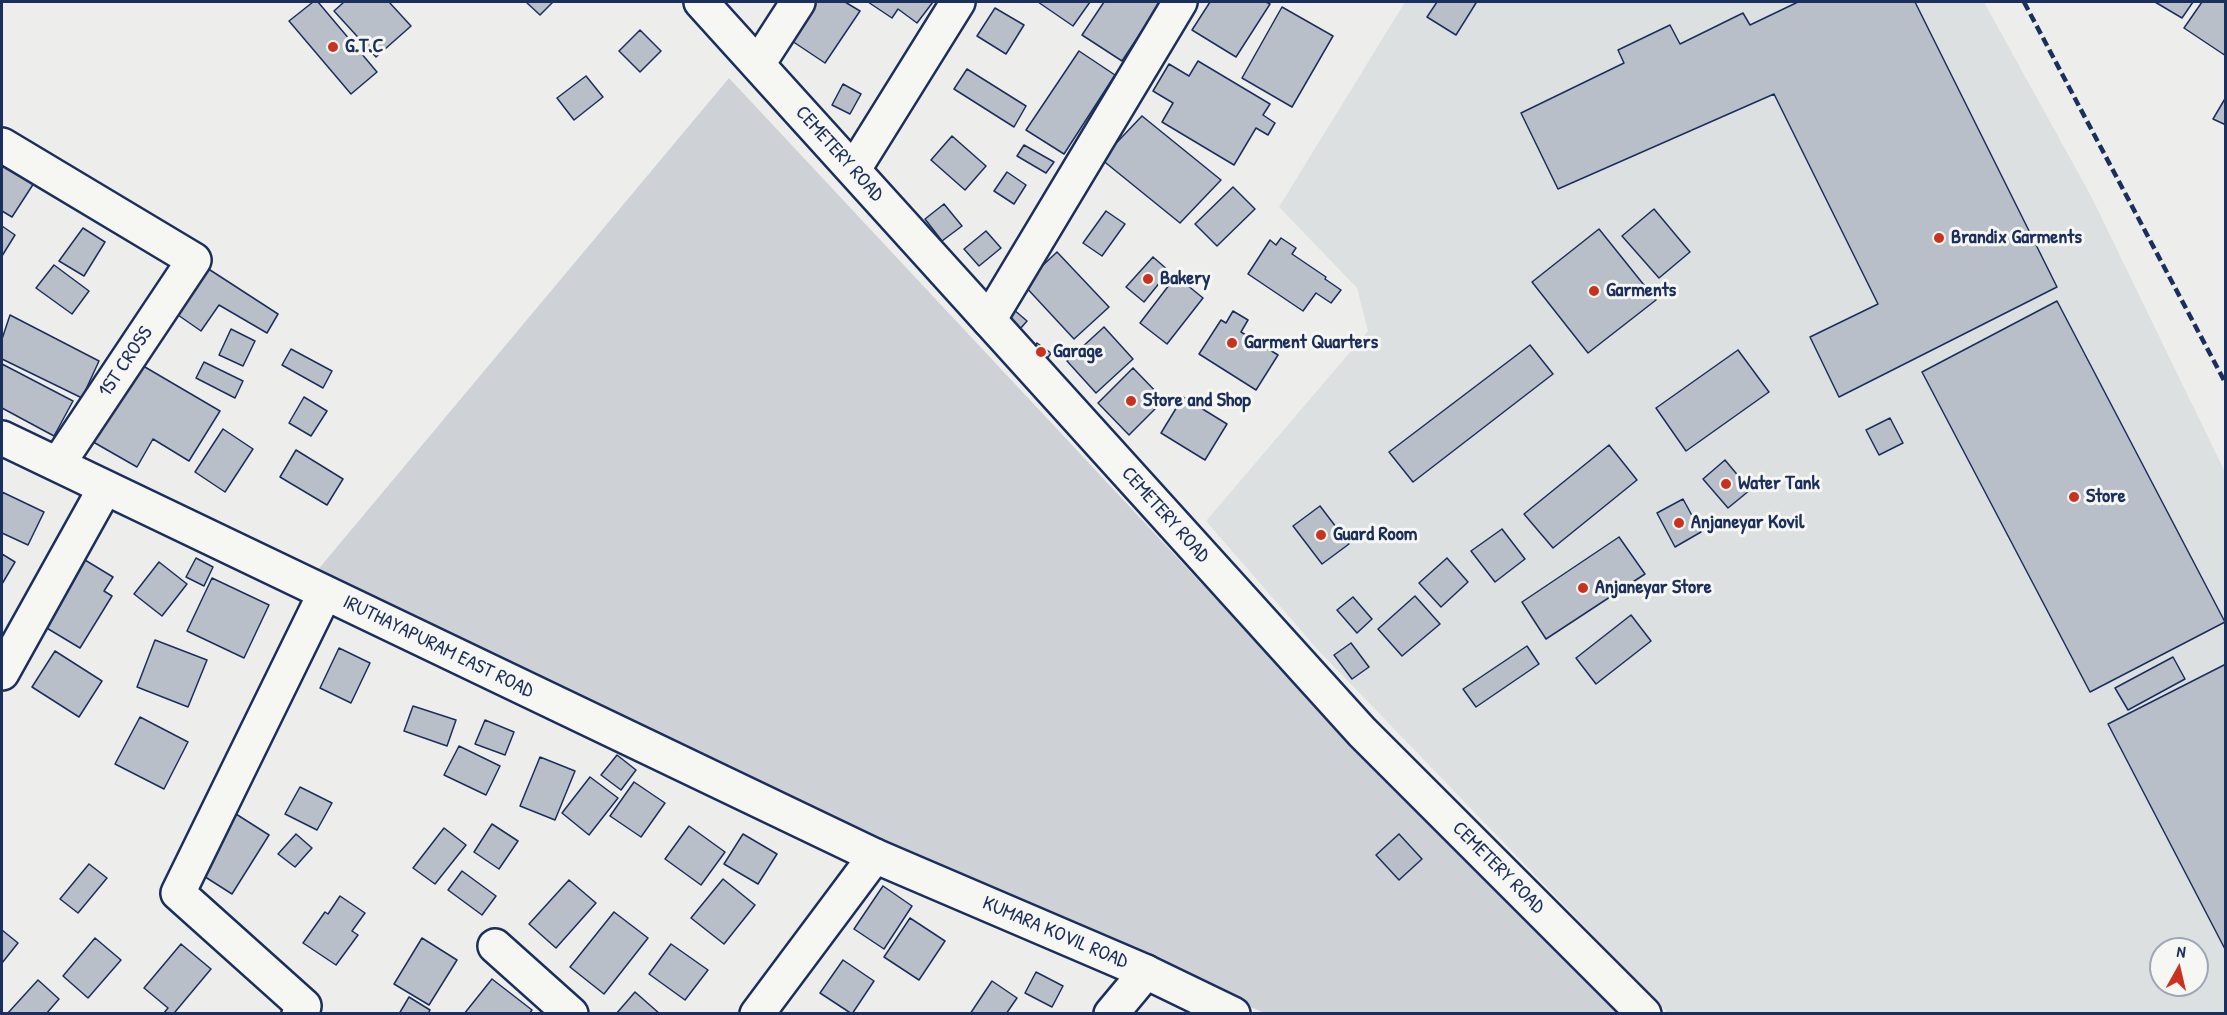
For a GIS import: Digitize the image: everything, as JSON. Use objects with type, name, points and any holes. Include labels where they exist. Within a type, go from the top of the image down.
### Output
[{"type":"main road","name":"CEMETERY ROAD","points":[[701,2],[1362,732],[1644,1014]]},
{"type":"main road","points":[[758,64],[798,2]]},
{"type":"main road","points":[[854,169],[958,2]]},
{"type":"main road","points":[[989,320],[1180,2]]},
{"type":"main road","name":"1ST CROSS","points":[[2,145],[194,260],[58,464]]},
{"type":"main road","name":"IRUTHAYAPURAM EAST ROAD","points":[[2,438],[875,856]]},
{"type":"main road","points":[[2,673],[105,488]]},
{"type":"main road","points":[[306,1011],[178,893],[326,593]]},
{"type":"main road","points":[[757,1014],[875,856]]},
{"type":"main road","name":"KUMARA KOVIL ROAD","points":[[875,856],[1146,972],[1233,1014]]},
{"type":"main road","points":[[495,946],[571,1014]]},
{"type":"main road","points":[[1111,1014],[1146,972]]},
{"type":"shaded area","points":[[1405,2],[1984,2],[2091,196],[2225,472],[2225,1013],[1668,1013],[1318,650],[1206,521],[1368,331],[1357,288],[1279,207]]},
{"type":"shaded area","points":[[729,78],[1287,675],[1626,1013],[1264,1013],[880,842],[316,572]]},
{"type":"building","name":"G.T.C","points":[[313,2],[318,2],[377,72],[351,94],[289,21]]},
{"type":"building","points":[[344,2],[389,2],[411,26],[376,57],[334,11]]},
{"type":"building","points":[[526,2],[553,2],[540,15]]},
{"type":"building","points":[[815,2],[845,2],[860,11],[825,63],[789,39]]},
{"type":"building","points":[[868,2],[933,2],[917,23],[898,9],[892,18]]},
{"type":"building","points":[[1038,2],[1090,2],[1073,26]]},
{"type":"building","points":[[1104,2],[1161,2],[1122,61],[1082,35]]},
{"type":"building","points":[[1210,2],[1266,2],[1270,4],[1236,57],[1192,30]]},
{"type":"building","points":[[1437,2],[1476,3],[1456,35],[1427,17]]},
{"type":"building","name":"Brandix Garments","points":[[1798,2],[1915,2],[2057,287],[1839,397],[1810,337],[1878,304],[1774,94],[1558,189],[1521,113],[1624,63],[1618,50],[1670,25],[1680,44],[1743,13],[1750,25]]},
{"type":"building","points":[[2155,2],[2193,2],[2182,18]]},
{"type":"building","points":[[2202,2],[2226,2],[2226,56],[2184,28]]},
{"type":"building","points":[[1282,7],[1333,36],[1292,107],[1242,78]]},
{"type":"building","points":[[995,8],[1024,25],[1006,54],[977,36]]},
{"type":"building","points":[[640,30],[661,51],[640,72],[619,51]]},
{"type":"building","points":[[1079,51],[1115,75],[1064,154],[1026,130]]},
{"type":"building","points":[[1198,61],[1270,104],[1263,115],[1275,123],[1268,135],[1256,128],[1234,165],[1162,122],[1173,103],[1153,91],[1169,64],[1189,76]]},
{"type":"building","points":[[967,69],[1026,106],[1014,127],[954,89]]},
{"type":"building","points":[[586,76],[603,97],[574,120],[557,98]]},
{"type":"building","points":[[843,84],[861,94],[850,114],[832,105]]},
{"type":"building","points":[[2226,97],[2226,125],[2213,119]]},
{"type":"building","points":[[1142,116],[1221,180],[1180,223],[1101,159]]},
{"type":"building","points":[[952,136],[986,166],[965,190],[931,160]]},
{"type":"building","points":[[1024,145],[1054,162],[1046,173],[1017,156]]},
{"type":"building","points":[[2,163],[34,183],[12,217],[2,211]]},
{"type":"building","points":[[1007,172],[1026,185],[1014,204],[994,191]]},
{"type":"building","points":[[1233,187],[1255,209],[1217,246],[1195,224]]},
{"type":"building","points":[[944,204],[962,226],[942,241],[925,219]]},
{"type":"building","name":"Garments","points":[[1654,209],[1690,252],[1659,278],[1622,236]]},
{"type":"building","points":[[1106,211],[1125,224],[1102,256],[1083,243]]},
{"type":"building","points":[[2,226],[15,235],[2,256]]},
{"type":"building","points":[[83,228],[105,242],[84,276],[59,261]]},
{"type":"building","name":"Garments","points":[[1599,229],[1656,300],[1588,353],[1532,282]]},
{"type":"building","points":[[986,231],[1001,248],[979,266],[964,249]]},
{"type":"building","points":[[1281,238],[1296,248],[1292,254],[1341,290],[1331,303],[1316,293],[1303,311],[1248,274],[1270,240],[1276,245]]},
{"type":"building","points":[[1057,252],[1109,307],[1074,339],[1023,284]]},
{"type":"building","name":"Bakery","points":[[1153,257],[1169,271],[1144,302],[1126,287]]},
{"type":"building","points":[[54,265],[89,291],[72,314],[36,288]]},
{"type":"building","points":[[207,268],[278,314],[267,333],[219,305],[201,331],[178,315]]},
{"type":"building","points":[[1176,276],[1203,298],[1167,344],[1140,323]]},
{"type":"building","name":"Store","points":[[2057,301],[2225,622],[2090,692],[1922,372]]},
{"type":"building","points":[[1013,309],[1027,321],[1020,329],[1006,316]]},
{"type":"building","name":"Garment Quarters","points":[[1233,311],[1248,320],[1241,332],[1278,355],[1256,390],[1199,354],[1221,320],[1226,323]]},
{"type":"building","points":[[10,315],[99,361],[82,398],[2,359],[2,339]]},
{"type":"building","points":[[1104,327],[1133,359],[1096,393],[1067,361]]},
{"type":"building","points":[[231,329],[255,341],[243,366],[219,355]]},
{"type":"building","name":"Garage","points":[[1037,343],[1051,353],[1045,362],[1031,352]]},
{"type":"building","points":[[1530,345],[1553,374],[1413,482],[1389,452]]},
{"type":"building","points":[[291,349],[332,371],[323,388],[282,365]]},
{"type":"building","points":[[1738,350],[1769,392],[1686,451],[1656,408]]},
{"type":"building","points":[[133,360],[220,411],[189,461],[153,439],[137,467],[88,439]]},
{"type":"building","points":[[204,362],[243,381],[235,398],[196,378]]},
{"type":"building","points":[[2,364],[73,401],[54,436],[2,408]]},
{"type":"building","name":"Store and Shop","points":[[1133,368],[1164,400],[1129,435],[1098,403]]},
{"type":"building","points":[[304,397],[327,411],[311,436],[289,423]]},
{"type":"building","points":[[1183,397],[1227,424],[1205,460],[1161,433]]},
{"type":"building","points":[[1890,418],[1903,443],[1879,455],[1866,430]]},
{"type":"building","points":[[223,429],[253,449],[225,492],[195,472]]},
{"type":"building","points":[[1609,445],[1637,480],[1553,548],[1524,514]]},
{"type":"building","points":[[296,450],[343,479],[327,505],[280,477]]},
{"type":"building","name":"Water Tank","points":[[1725,460],[1750,490],[1728,508],[1703,479]]},
{"type":"building","points":[[2,492],[44,512],[28,545],[2,533]]},
{"type":"building","name":"Anjaneyar Kovil","points":[[1683,499],[1701,532],[1675,547],[1657,513]]},
{"type":"building","name":"Guard Room","points":[[1320,506],[1349,544],[1322,564],[1293,526]]},
{"type":"building","points":[[1502,529],[1525,559],[1495,582],[1471,551]]},
{"type":"building","name":"Anjaneyar Store","points":[[1619,537],[1645,574],[1546,639],[1522,602]]},
{"type":"building","points":[[2,554],[15,562],[2,584]]},
{"type":"building","points":[[196,558],[213,567],[204,586],[186,577]]},
{"type":"building","points":[[1447,558],[1468,582],[1441,607],[1419,583]]},
{"type":"building","points":[[85,560],[113,577],[104,591],[112,596],[80,648],[45,627]]},
{"type":"building","points":[[159,562],[187,584],[162,616],[134,594]]},
{"type":"building","points":[[212,578],[269,605],[244,658],[187,631]]},
{"type":"building","points":[[1415,596],[1440,624],[1402,656],[1378,629]]},
{"type":"building","name":"Guard Room","points":[[1353,597],[1372,619],[1357,633],[1337,610]]},
{"type":"building","points":[[1631,615],[1651,641],[1596,684],[1576,658]]},
{"type":"building","points":[[155,640],[207,660],[188,707],[137,687]]},
{"type":"building","points":[[1351,643],[1369,667],[1352,679],[1334,655]]},
{"type":"building","points":[[1527,646],[1539,664],[1476,707],[1463,689]]},
{"type":"building","points":[[339,648],[370,663],[351,703],[320,688]]},
{"type":"building","points":[[55,651],[102,681],[79,717],[32,687]]},
{"type":"building","points":[[2173,657],[2185,679],[2128,710],[2115,688]]},
{"type":"building","points":[[2226,664],[2226,951],[2108,724]]},
{"type":"building","points":[[413,706],[456,720],[447,746],[404,731]]},
{"type":"building","points":[[140,717],[188,742],[164,789],[115,764]]},
{"type":"building","points":[[485,720],[514,732],[505,755],[475,744]]},
{"type":"building","points":[[459,746],[500,766],[486,795],[444,775]]},
{"type":"building","points":[[617,755],[636,770],[621,790],[601,775]]},
{"type":"building","points":[[540,757],[575,771],[555,820],[520,806]]},
{"type":"building","points":[[590,777],[618,798],[589,835],[562,813]]},
{"type":"building","points":[[634,782],[665,803],[641,837],[610,816]]},
{"type":"building","points":[[300,787],[332,803],[317,830],[285,814]]},
{"type":"building","points":[[236,814],[269,835],[232,894],[199,873]]},
{"type":"building","points":[[492,824],[518,841],[499,869],[474,852]]},
{"type":"building","points":[[689,826],[725,852],[701,885],[665,859]]},
{"type":"building","points":[[444,828],[466,845],[435,884],[413,868]]},
{"type":"building","points":[[296,834],[312,848],[295,867],[278,854]]},
{"type":"building","points":[[743,834],[777,854],[758,884],[724,864]]},
{"type":"building","points":[[1399,834],[1422,859],[1399,880],[1376,855]]},
{"type":"building","points":[[89,864],[107,878],[78,913],[60,899]]},
{"type":"building","points":[[462,871],[496,896],[482,915],[448,890]]},
{"type":"building","points":[[723,879],[755,905],[724,944],[691,918]]},
{"type":"building","points":[[569,880],[596,903],[556,948],[529,924]]},
{"type":"building","points":[[883,886],[912,906],[884,949],[854,929]]},
{"type":"building","points":[[340,896],[365,913],[352,931],[358,935],[336,965],[303,943],[325,912],[328,914]]},
{"type":"building","points":[[614,912],[648,938],[604,994],[570,967]]},
{"type":"building","points":[[910,918],[945,941],[919,980],[884,957]]},
{"type":"building","points":[[2,930],[18,943],[2,963]]},
{"type":"building","points":[[95,938],[121,960],[88,998],[63,976]]},
{"type":"building","points":[[422,938],[457,960],[429,1005],[394,984]]},
{"type":"building","points":[[181,944],[211,969],[175,1012],[178,1014],[163,1014],[168,1008],[144,988]]},
{"type":"building","points":[[671,944],[708,970],[685,1000],[649,974]]},
{"type":"building","points":[[843,960],[874,981],[852,1014],[820,993]]},
{"type":"building","points":[[1036,972],[1063,986],[1052,1007],[1025,993]]},
{"type":"building","points":[[492,979],[532,1010],[529,1014],[464,1014]]},
{"type":"building","points":[[38,980],[59,999],[46,1014],[7,1014]]},
{"type":"building","points":[[992,981],[1017,998],[1006,1014],[970,1014]]},
{"type":"building","points":[[635,992],[660,1014],[616,1014]]},
{"type":"building","points":[[409,997],[430,1010],[428,1014],[399,1014]]},
{"type":"railway","points":[[2024,2],[2226,384]]},
{"type":"place","name":"G.T.C","points":[[333,47]]},
{"type":"place","name":"Brandix Garments","points":[[1939,238]]},
{"type":"place","name":"Bakery","points":[[1148,279]]},
{"type":"place","name":"Garments","points":[[1594,291]]},
{"type":"place","name":"Garment Quarters","points":[[1232,343]]},
{"type":"place","name":"Garage","points":[[1041,352]]},
{"type":"place","name":"Store and Shop","points":[[1131,401]]},
{"type":"place","name":"Water Tank","points":[[1726,484]]},
{"type":"place","name":"Store","points":[[2074,497]]},
{"type":"place","name":"Anjaneyar Kovil","points":[[1679,523]]},
{"type":"place","name":"Guard Room","points":[[1321,535]]},
{"type":"place","name":"Anjaneyar Store","points":[[1583,588]]}]
